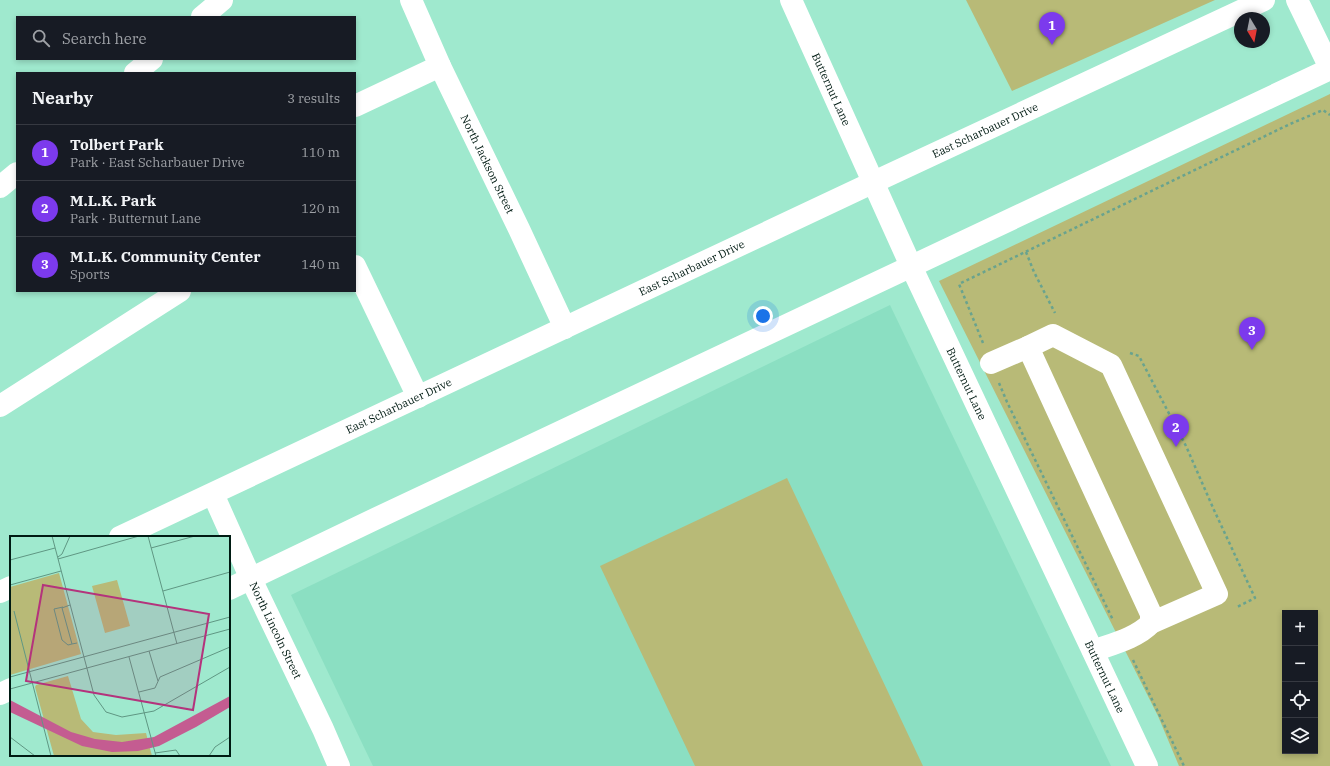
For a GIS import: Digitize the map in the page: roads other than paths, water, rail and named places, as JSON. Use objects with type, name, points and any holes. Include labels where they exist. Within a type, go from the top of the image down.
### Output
[{"type":"main road","points":[[203,16],[222,0]]},
{"type":"main road","name":"North Jackson Street","points":[[411,0],[440,66],[565,328]]},
{"type":"main road","name":"Butternut Lane","points":[[791,0],[911,266],[1147,766]]},
{"type":"main road","name":"East Scharbauer Drive","points":[[122,536],[1264,0]]},
{"type":"main road","points":[[230,589],[1330,69],[1297,0]]},
{"type":"main road","points":[[136,72],[151,60]]},
{"type":"main road","points":[[356,106],[440,66]]},
{"type":"main road","points":[[0,187],[16,174]]},
{"type":"main road","points":[[356,268],[418,397]]},
{"type":"main road","points":[[0,406],[178,292]]},
{"type":"main road","points":[[991,362],[1053,335],[1111,366],[1217,594],[1151,623],[1145,629],[1134,635],[1094,651]]},
{"type":"main road","points":[[1028,347],[1151,614],[1151,623]]},
{"type":"main road","name":"North Lincoln Street","points":[[213,494],[251,579],[323,728],[339,766]]},
{"type":"main road","points":[[0,592],[10,587]]},
{"type":"main road","points":[[0,694],[10,689]]},
{"type":"place","name":"Tolbert Park","points":[[1052,45]]},
{"type":"place","name":"M.L.K. Community Center","points":[[1252,350]]},
{"type":"place","name":"M.L.K. Park","points":[[1176,447]]}]
